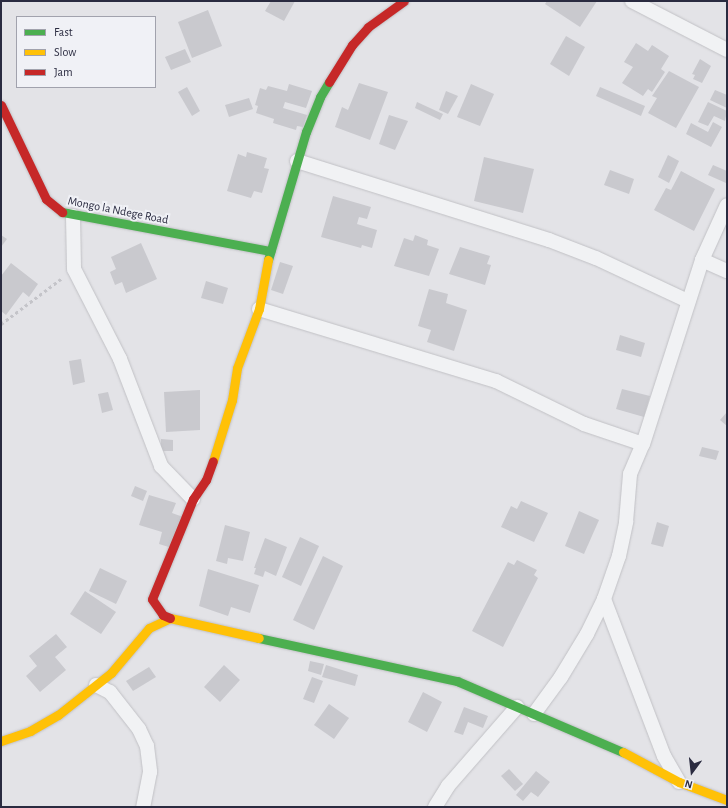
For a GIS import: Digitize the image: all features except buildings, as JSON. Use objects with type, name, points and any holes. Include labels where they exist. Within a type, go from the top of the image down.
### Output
[{"type":"street","points":[[404,1],[368,27],[352,45],[320,97],[306,132],[270,251],[259,309],[237,368],[232,400],[216,456],[206,480],[193,499],[152,599],[163,615],[170,618],[458,681],[613,748],[679,782],[727,800]]},
{"type":"street","points":[[632,1],[727,50]]},
{"type":"street","name":"Mongo la Ndege Road","points":[[1,105],[46,199],[59,211],[73,216],[270,251]]},
{"type":"street","points":[[297,161],[549,240],[596,258],[688,301]]},
{"type":"street","points":[[534,714],[565,670],[604,599],[619,556],[626,522],[630,474],[643,444],[702,260],[727,205]]},
{"type":"street","points":[[73,216],[74,269],[120,359],[161,466],[193,499]]},
{"type":"street","points":[[702,260],[727,271]]},
{"type":"street","points":[[259,309],[496,381],[584,424],[643,444]]},
{"type":"street","points":[[604,599],[664,756],[679,782]]},
{"type":"street","points":[[1,741],[30,731],[58,715],[111,673],[149,628],[170,618]]},
{"type":"street","points":[[96,685],[110,692],[139,729],[147,746],[150,772],[143,807]]},
{"type":"street","points":[[435,807],[448,786],[517,707]]},
{"type":"path","points":[[1,324],[74,269]]},
{"type":"traffic: fast","points":[[268,260],[306,132],[320,97],[329,82]]},
{"type":"traffic: fast","points":[[62,212],[270,251]]},
{"type":"traffic: fast","points":[[259,638],[457,681],[623,752]]},
{"type":"traffic: slow","points":[[213,461],[232,400],[237,368],[259,309],[268,260]]},
{"type":"traffic: slow","points":[[1,741],[30,731],[58,715],[111,673],[149,628],[170,618],[259,638]]},
{"type":"traffic: slow","points":[[623,752],[679,782],[727,800]]},
{"type":"traffic: jam","points":[[329,82],[352,45],[368,27],[404,1]]},
{"type":"traffic: jam","points":[[1,105],[46,199],[62,212]]},
{"type":"traffic: jam","points":[[170,618],[163,615],[152,599],[193,499],[206,480],[213,461]]}]
